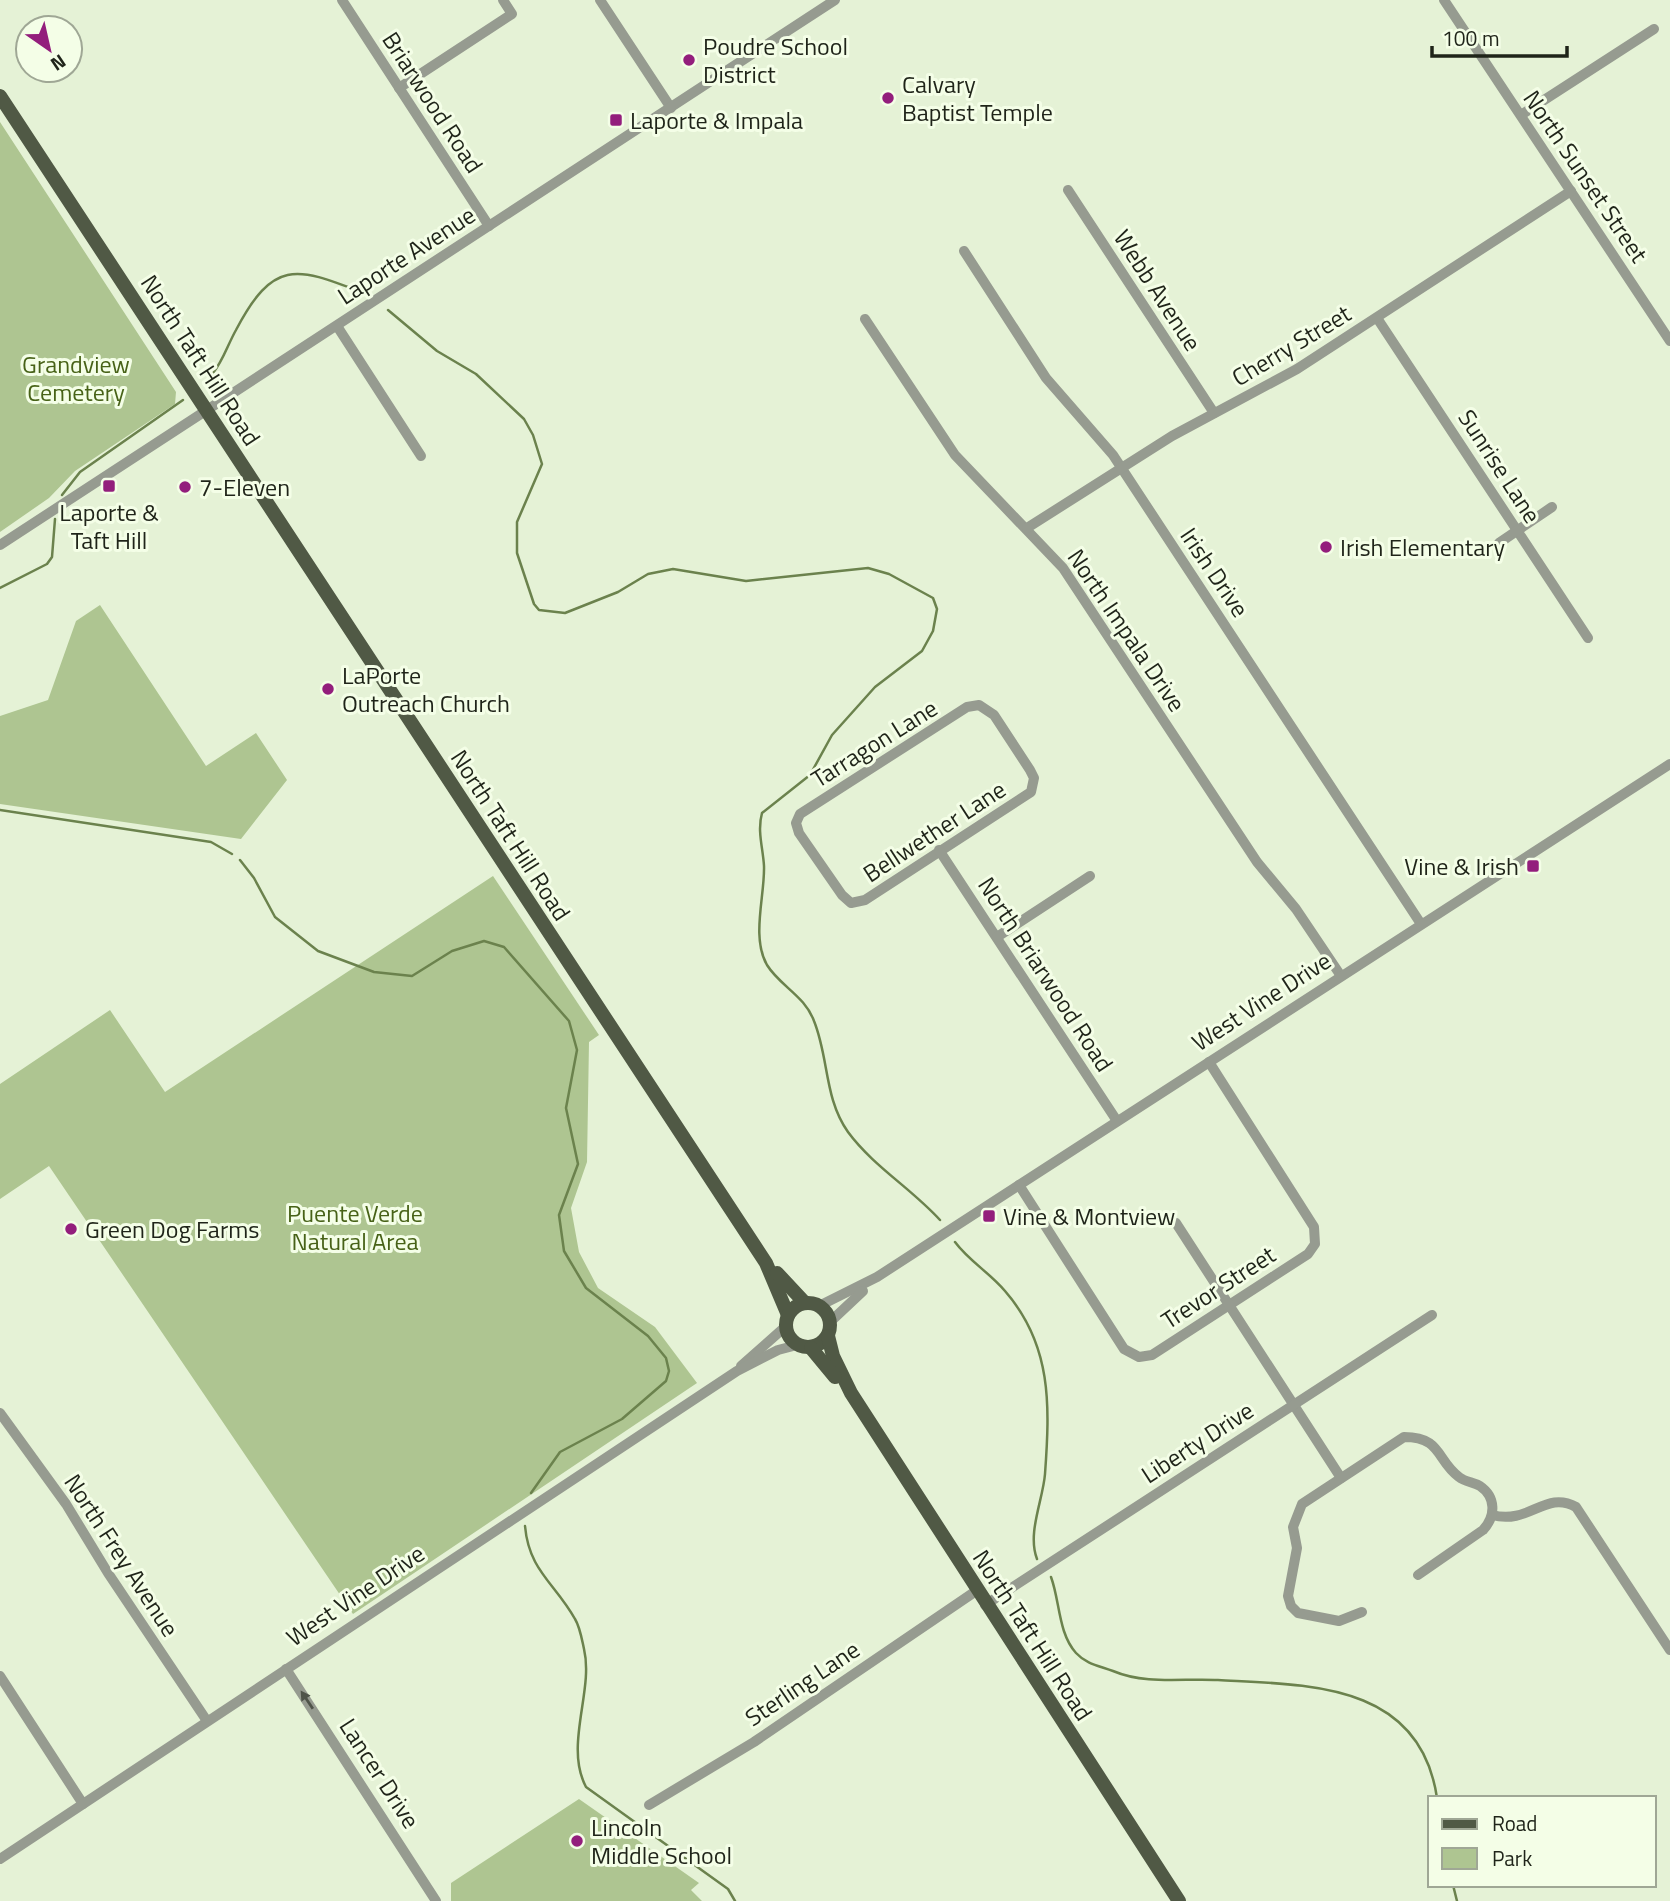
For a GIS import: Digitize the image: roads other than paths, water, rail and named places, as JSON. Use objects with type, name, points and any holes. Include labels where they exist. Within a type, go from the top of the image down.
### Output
[{"type":"main road","name":"North Taft Hill Road","points":[[0,96],[766,1263],[787,1321]]},
{"type":"main road","name":"North Taft Hill Road","points":[[766,1263],[812,1304]]},
{"type":"main road","name":"West Vine Drive","points":[[787,1321],[795,1307],[812,1304]]},
{"type":"main road","points":[[812,1304],[829,1329]]},
{"type":"main road","points":[[787,1321],[804,1346]]},
{"type":"main road","name":"North Taft Hill Road","points":[[829,1329],[833,1356],[851,1393],[985,1605],[1179,1901]]},
{"type":"main road","name":"West Vine Drive","points":[[804,1346],[829,1329]]},
{"type":"main road","name":"North Taft Hill Road","points":[[804,1346],[851,1393]]},
{"type":"street","name":"Briarwood Road","points":[[342,0],[489,226]]},
{"type":"street","points":[[399,88],[512,13],[503,0]]},
{"type":"street","points":[[600,0],[671,108]]},
{"type":"street","name":"Laporte Avenue","points":[[0,545],[835,0]]},
{"type":"street","name":"North Sunset Street","points":[[1444,0],[1670,341]]},
{"type":"street","points":[[1521,115],[1654,29]]},
{"type":"street","name":"Webb Avenue","points":[[1068,190],[1214,413]]},
{"type":"street","name":"Cherry Street","points":[[1027,528],[1120,467],[1214,413],[1270,385],[1571,191]]},
{"type":"street","name":"Irish Drive","points":[[964,251],[1046,378],[1093,428],[1120,467],[1421,925]]},
{"type":"street","name":"Sunrise Lane","points":[[1377,318],[1588,638]]},
{"type":"street","name":"North Impala Drive","points":[[865,319],[955,455],[1063,568],[1256,862],[1296,909],[1341,976]]},
{"type":"street","points":[[337,326],[421,456]]},
{"type":"street","points":[[1499,542],[1552,507]]},
{"type":"street","name":"Bellwether Lane","points":[[851,903],[865,900],[1024,798],[1034,785],[1030,770],[994,715],[979,705]]},
{"type":"street","name":"Tarragon Lane","points":[[851,903],[842,895],[799,833],[796,824],[800,814],[967,707],[979,705]]},
{"type":"street","name":"West Vine Drive","points":[[812,1304],[877,1277],[1670,764]]},
{"type":"street","name":"North Briarwood Road","points":[[940,850],[1117,1121]]},
{"type":"street","points":[[997,937],[1090,876]]},
{"type":"street","name":"Trevor Street","points":[[1019,1185],[1124,1349],[1136,1356],[1152,1355],[1308,1254],[1316,1241],[1314,1227],[1209,1062]]},
{"type":"street","points":[[1176,1223],[1340,1478]]},
{"type":"street","name":"West Vine Drive","points":[[829,1329],[877,1277]]},
{"type":"street","name":"Liberty Drive","points":[[985,1605],[1432,1315]]},
{"type":"street","name":"West Vine Drive","points":[[737,1371],[787,1321]]},
{"type":"street","name":"West Vine Drive","points":[[0,1859],[737,1371],[778,1350],[804,1346]]},
{"type":"street","name":"North Frey Avenue","points":[[0,1413],[66,1504],[108,1573],[207,1721]]},
{"type":"street","points":[[1362,1612],[1339,1621],[1298,1613],[1290,1603],[1288,1596],[1297,1548],[1295,1519],[1302,1504],[1404,1437],[1417,1437],[1437,1449],[1460,1478],[1484,1490],[1492,1502],[1492,1516],[1483,1530],[1418,1575]]},
{"type":"street","points":[[1492,1516],[1512,1519],[1544,1504],[1560,1502],[1576,1507],[1670,1650]]},
{"type":"street","name":"Sterling Lane","points":[[649,1805],[754,1742],[976,1591]]},
{"type":"street","name":"Lancer Drive","points":[[286,1669],[436,1901]]},
{"type":"street","points":[[0,1676],[83,1804]]},
{"type":"waterway","points":[[213,373],[249,307],[274,280],[302,274],[361,292]]},
{"type":"waterway","points":[[388,310],[437,351],[476,374],[524,419],[533,435],[542,464],[517,522],[517,553],[534,604],[539,610],[565,613],[618,592],[648,574],[673,569],[746,581],[868,568],[889,574],[933,598],[937,609],[933,631],[922,651],[875,687],[832,735],[810,775],[762,813],[760,833],[764,878],[759,929],[762,954],[767,965],[805,1005],[814,1021],[835,1106],[848,1132],[869,1156],[940,1220]]},
{"type":"waterway","points":[[62,495],[80,472],[183,400]]},
{"type":"waterway","points":[[0,588],[47,564],[52,557],[55,519]]},
{"type":"waterway","points":[[0,810],[211,842],[232,854]]},
{"type":"waterway","points":[[240,860],[254,878],[275,917],[318,951],[374,972],[412,976],[452,951],[484,941],[504,947],[569,1021],[577,1050],[566,1108],[578,1164],[559,1215],[564,1251],[586,1288],[648,1336],[666,1358],[669,1371],[666,1381],[622,1419],[560,1452],[531,1493]]},
{"type":"waterway","points":[[955,1242],[1005,1291],[1032,1333],[1040,1354],[1047,1400],[1047,1424],[1044,1484],[1034,1538],[1037,1559]]},
{"type":"waterway","points":[[525,1526],[527,1541],[537,1566],[575,1619],[582,1638],[586,1665],[578,1754],[586,1787],[728,1889],[735,1901]]},
{"type":"waterway","points":[[1051,1577],[1066,1636],[1070,1645],[1084,1660],[1138,1678],[1288,1684],[1355,1697],[1384,1711],[1408,1731],[1426,1760],[1436,1796]]},
{"type":"waterway","points":[[1454,1887],[1457,1901]]},
{"type":"place","name":"Poudre School District","points":[[689,60]]},
{"type":"place","name":"Calvary Baptist Temple","points":[[888,98]]},
{"type":"place","name":"Laporte & Impala","points":[[616,120]]},
{"type":"place","name":"Laporte & Taft Hill","points":[[109,486]]},
{"type":"place","name":"7-Eleven","points":[[185,487]]},
{"type":"place","name":"Irish Elementary","points":[[1326,547]]},
{"type":"place","name":"LaPorte Outreach Church","points":[[328,689]]},
{"type":"place","name":"Vine & Irish","points":[[1533,866]]},
{"type":"place","name":"Vine & Montview","points":[[989,1216]]},
{"type":"place","name":"Green Dog Farms","points":[[71,1229]]},
{"type":"place","name":"Lincoln Middle School","points":[[577,1841]]},
{"type":"park label","name":"Grandview Cemetery","points":[[76,378]]},
{"type":"park label","name":"Puente Verde Natural Area","points":[[355,1227]]}]
